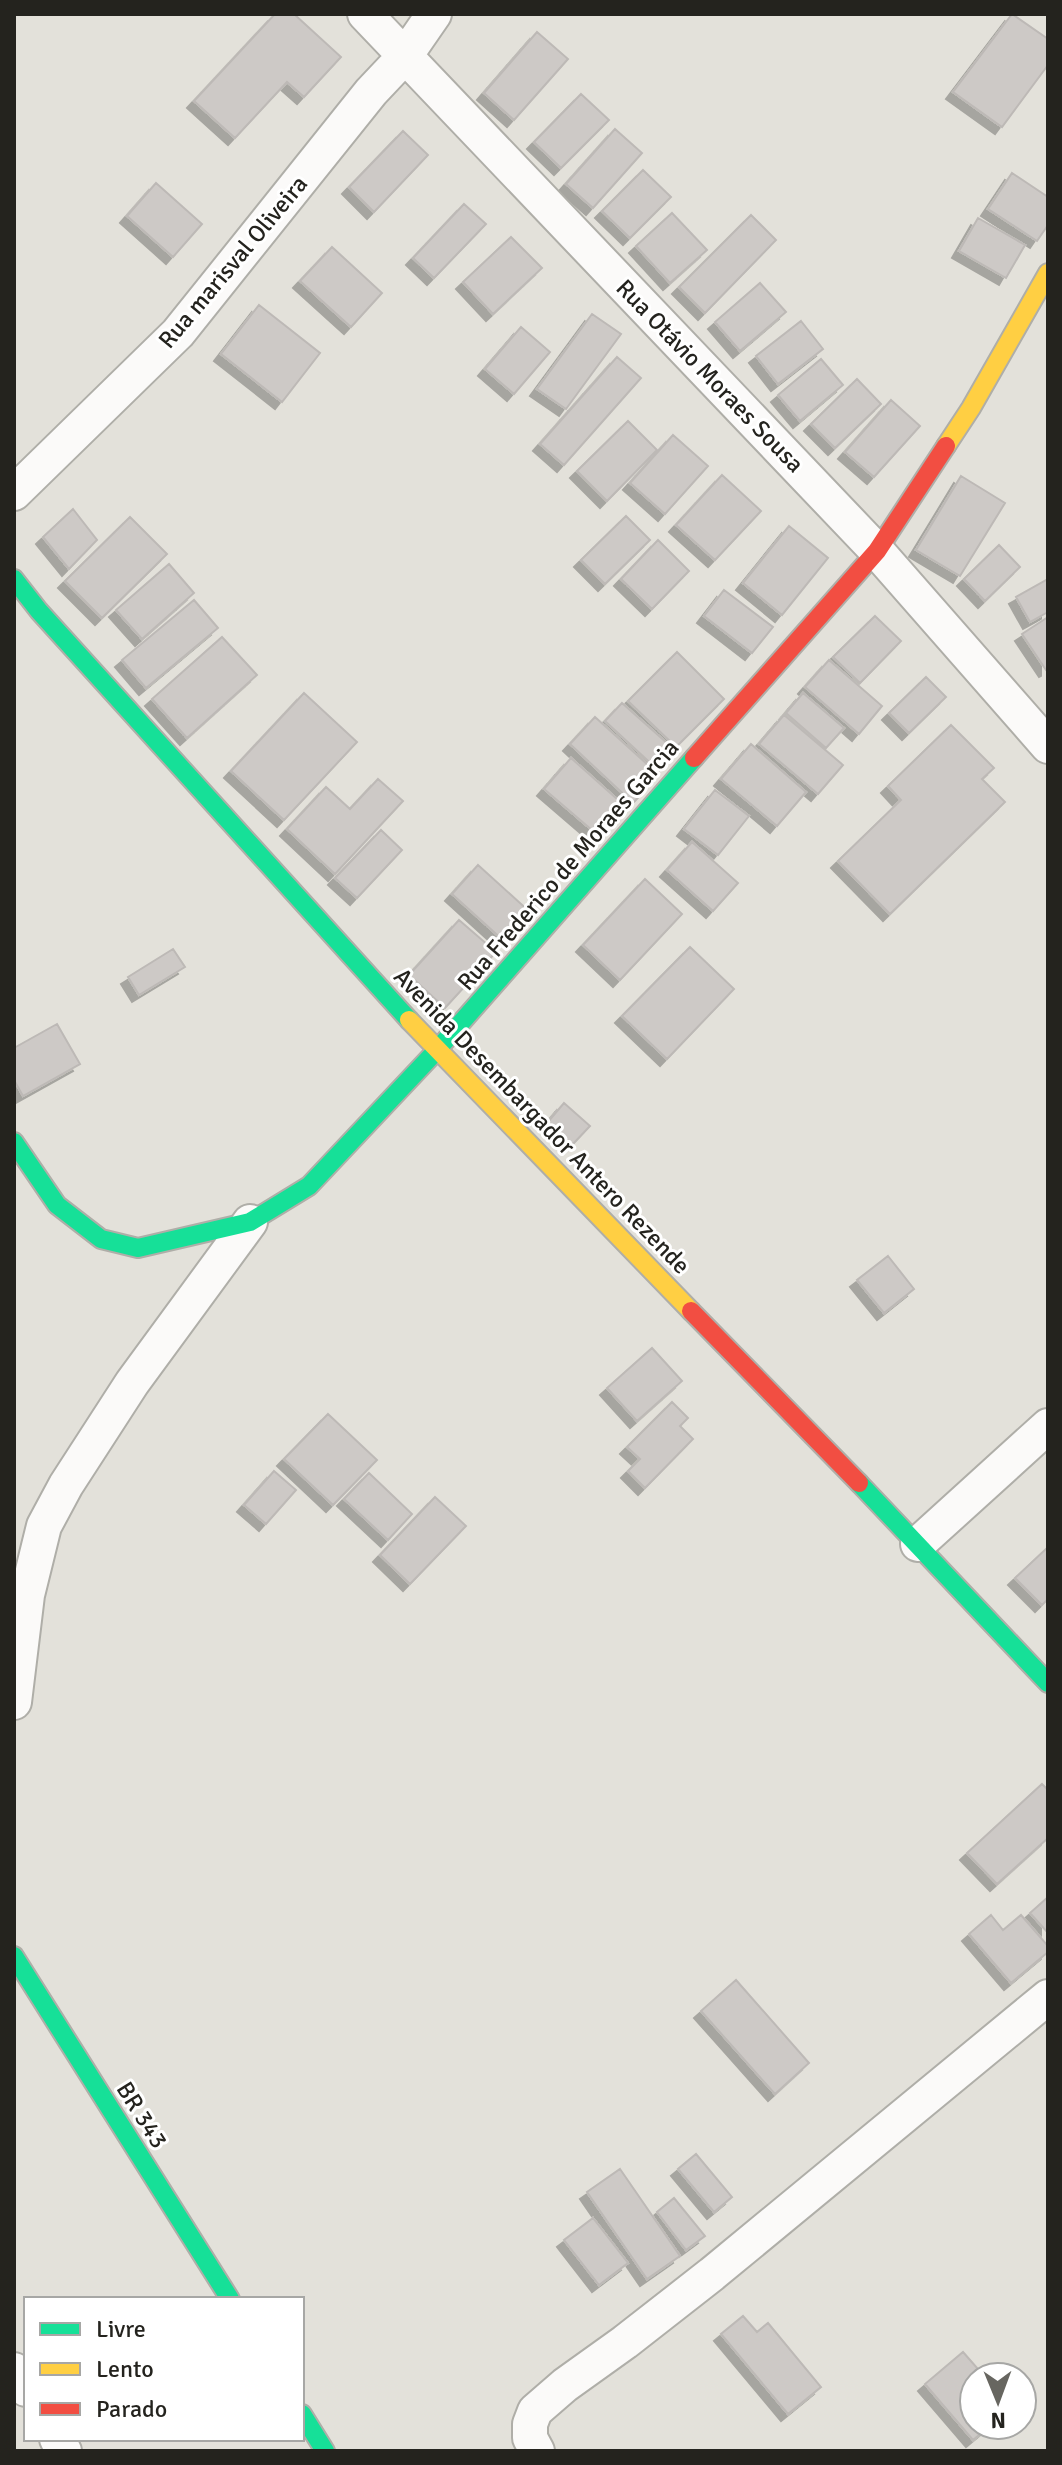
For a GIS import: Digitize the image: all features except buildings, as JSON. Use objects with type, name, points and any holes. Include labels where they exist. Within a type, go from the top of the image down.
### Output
[{"type":"street","name":"Rua Otávio Moraes Sousa","points":[[365,14],[877,551],[1048,746]]},
{"type":"street","name":"Rua marisval Oliveira","points":[[14,493],[178,333],[371,92],[405,56],[434,14]]},
{"type":"street","name":"Rua Frederico de Moraes Garcia","points":[[14,1142],[57,1205],[101,1239],[138,1248],[250,1222],[309,1186],[437,1050],[877,551],[971,408],[1048,273]]},
{"type":"street","name":"Avenida Desembargador Antero Rezende","points":[[14,579],[49,623],[437,1050],[918,1544],[1048,1683]]},
{"type":"street","points":[[14,1702],[27,1595],[44,1526],[66,1485],[132,1383],[250,1222]]},
{"type":"street","points":[[918,1544],[1048,1426]]},
{"type":"street","name":"BR 343","points":[[14,1956],[229,2297]]},
{"type":"street","points":[[537,2451],[530,2438],[530,2424],[535,2411],[712,2274],[1048,1997]]},
{"type":"street","points":[[304,2417],[325,2451]]},
{"type":"traffic: fast","points":[[14,579],[39,611],[409,1020]]},
{"type":"traffic: fast","points":[[14,1142],[57,1205],[101,1239],[138,1248],[250,1222],[309,1186],[437,1050],[694,758]]},
{"type":"traffic: fast","points":[[859,1483],[1048,1683]]},
{"type":"traffic: fast","points":[[14,1956],[229,2297]]},
{"type":"traffic: fast","points":[[304,2417],[325,2451]]},
{"type":"traffic: slow","points":[[946,446],[1048,273]]},
{"type":"traffic: slow","points":[[409,1020],[691,1311]]},
{"type":"traffic: jam","points":[[694,758],[877,551],[946,446]]},
{"type":"traffic: jam","points":[[691,1311],[859,1483]]}]
